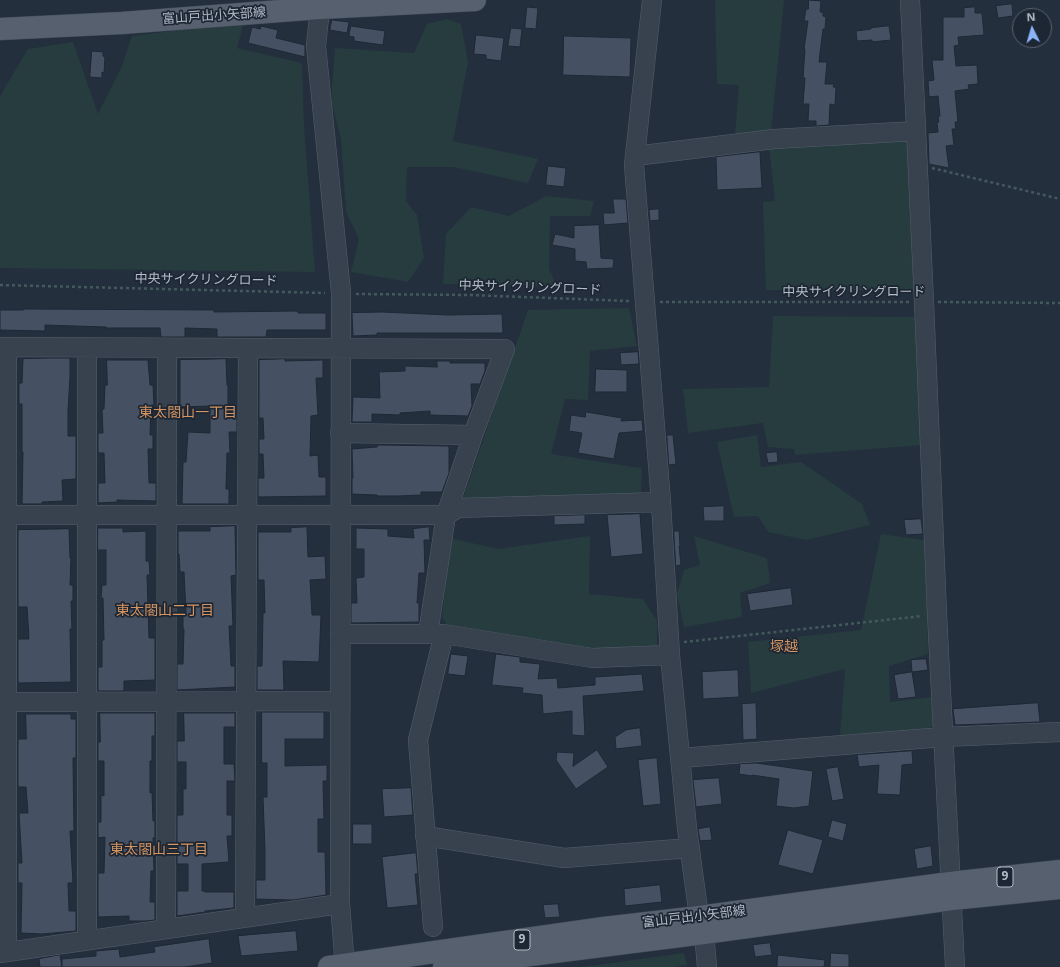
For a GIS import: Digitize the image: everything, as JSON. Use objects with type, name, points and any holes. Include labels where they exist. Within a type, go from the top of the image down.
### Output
[{"type":"main road","name":"富山戸出小矢部線","points":[[0,29],[122,23],[322,4],[475,0]]},
{"type":"main road","name":"富山戸出小矢部線","points":[[433,967],[701,925],[951,891],[1060,871]]},
{"type":"main road","name":"富山戸出小矢部線","points":[[951,891],[1060,888]]},
{"type":"main road","name":"富山戸出小矢部線","points":[[340,966],[596,929],[701,925]]},
{"type":"street","points":[[652,0],[634,165],[661,502],[670,649],[690,848],[708,967]]},
{"type":"street","points":[[910,0],[937,614],[955,967]]},
{"type":"street","points":[[322,4],[316,46],[341,293],[340,966]]},
{"type":"street","points":[[635,156],[774,139],[916,132]]},
{"type":"street","points":[[340,904],[3,952],[3,347],[505,349],[473,435],[446,515],[436,634],[418,740],[433,927]]},
{"type":"street","points":[[87,348],[87,940]]},
{"type":"street","points":[[166,929],[167,348]]},
{"type":"street","points":[[245,918],[248,348]]},
{"type":"street","points":[[340,433],[473,435]]},
{"type":"street","points":[[3,515],[446,515],[458,508],[661,502]]},
{"type":"street","points":[[340,634],[436,634],[592,658],[670,649]]},
{"type":"street","points":[[3,702],[340,701]]},
{"type":"street","points":[[681,758],[944,737],[1060,732]]},
{"type":"street","points":[[426,836],[564,858],[690,848]]},
{"type":"path","points":[[918,164],[1060,199]]},
{"type":"path","name":"中央サイクリングロード","points":[[0,284],[470,295],[644,302],[1060,303]]},
{"type":"path","points":[[670,649],[937,614]]},
{"type":"green space","points":[[715,0],[784,0],[771,133],[735,134],[739,85],[717,84]]},
{"type":"green space","points":[[447,19],[461,24],[468,62],[453,141],[538,159],[528,183],[454,167],[407,167],[406,201],[417,215],[424,258],[408,282],[351,272],[359,239],[346,212],[341,139],[332,104],[335,48],[414,53],[427,24]]},
{"type":"green space","points":[[244,22],[237,48],[302,63],[304,126],[315,272],[0,268],[0,96],[28,49],[73,42],[98,114],[122,66],[132,36]]},
{"type":"green space","points":[[907,137],[915,290],[766,290],[763,202],[775,201],[769,146]]},
{"type":"green space","points":[[546,196],[594,201],[590,216],[550,216],[549,269],[557,286],[443,284],[446,234],[471,207],[509,216]]},
{"type":"green space","points":[[629,308],[637,346],[590,351],[588,400],[565,399],[551,454],[642,468],[641,494],[462,501],[528,310]]},
{"type":"green space","points":[[773,316],[916,317],[922,445],[795,455],[794,449],[768,447],[763,423],[688,433],[683,389],[769,387]]},
{"type":"green space","points":[[757,435],[761,467],[801,462],[862,504],[870,525],[806,540],[768,532],[758,516],[734,517],[717,442]]},
{"type":"green space","points":[[881,534],[924,540],[928,654],[889,666],[890,702],[933,697],[933,727],[902,733],[840,735],[845,669],[751,693],[748,642],[861,630]]},
{"type":"green space","points":[[590,536],[589,594],[643,599],[657,621],[657,647],[591,649],[450,628],[442,618],[450,538],[498,549]]},
{"type":"green space","points":[[694,536],[767,558],[770,583],[740,593],[742,617],[684,627],[677,594],[684,570],[700,565]]},
{"type":"green space","points":[[684,953],[687,965],[674,967],[583,967]]},
{"type":"building","points":[[809,0],[821,1],[820,12],[823,12],[823,16],[826,17],[819,62],[827,62],[825,84],[834,84],[833,87],[836,87],[835,105],[830,104],[829,125],[816,126],[816,121],[808,121],[809,104],[803,104],[805,78],[803,78],[804,49],[808,21],[804,21]]},
{"type":"building","points":[[1012,4],[1012,16],[998,18],[996,6]]},
{"type":"building","points":[[527,7],[538,8],[536,29],[525,28]]},
{"type":"building","points":[[975,7],[975,13],[982,13],[984,35],[958,37],[959,45],[954,46],[956,66],[977,65],[978,84],[968,85],[969,89],[955,91],[958,122],[955,122],[956,129],[952,129],[954,145],[946,146],[949,168],[929,164],[928,133],[938,132],[937,122],[939,122],[938,117],[940,116],[938,96],[929,97],[928,81],[934,80],[932,60],[943,60],[943,17],[964,17],[964,8]]},
{"type":"building","points":[[332,20],[349,22],[347,33],[330,30]]},
{"type":"building","points":[[261,26],[278,30],[276,38],[305,45],[305,57],[248,43],[252,27],[260,29]]},
{"type":"building","points":[[351,26],[385,31],[383,45],[354,41],[354,37],[349,36]]},
{"type":"building","points":[[889,26],[891,40],[872,42],[872,40],[857,41],[856,31]]},
{"type":"building","points":[[511,28],[522,29],[520,47],[508,46]]},
{"type":"building","points":[[476,35],[504,38],[501,61],[486,59],[486,55],[474,54]]},
{"type":"building","points":[[564,36],[631,38],[630,77],[563,75]]},
{"type":"building","points":[[92,51],[103,52],[103,56],[105,57],[104,73],[102,72],[102,78],[90,77]]},
{"type":"building","points":[[760,152],[762,188],[717,190],[716,157]]},
{"type":"building","points":[[548,166],[566,168],[564,187],[546,185]]},
{"type":"building","points":[[613,199],[626,199],[628,223],[604,225],[603,213],[614,213]]},
{"type":"building","points":[[659,209],[659,220],[650,221],[649,210]]},
{"type":"building","points":[[599,225],[601,258],[614,259],[613,268],[587,269],[586,262],[575,261],[575,249],[552,245],[555,234],[574,238],[574,226]]},
{"type":"building","points":[[0,310],[214,310],[214,312],[298,311],[298,313],[326,313],[326,330],[267,330],[266,337],[217,337],[217,329],[185,328],[185,337],[161,337],[160,328],[106,328],[45,325],[45,331],[0,330]]},
{"type":"building","points":[[382,312],[448,315],[502,314],[503,333],[377,333],[377,335],[353,336],[352,313]]},
{"type":"building","points":[[638,352],[639,364],[621,365],[620,353]]},
{"type":"building","points":[[70,358],[68,436],[76,436],[76,479],[62,480],[63,501],[42,502],[42,504],[22,504],[22,404],[19,404],[19,383],[22,383],[23,359]]},
{"type":"building","points":[[226,359],[228,412],[237,412],[237,432],[229,432],[230,453],[227,453],[226,489],[229,489],[229,504],[182,504],[183,462],[186,462],[188,432],[210,433],[210,406],[180,407],[180,360]]},
{"type":"building","points":[[285,359],[285,361],[323,360],[323,378],[316,378],[318,415],[311,416],[310,456],[318,455],[319,477],[326,477],[326,496],[258,497],[258,478],[264,478],[263,454],[259,454],[259,439],[264,439],[263,418],[259,418],[259,360]]},
{"type":"building","points":[[107,360],[148,360],[150,385],[153,385],[154,405],[151,405],[150,435],[153,435],[153,449],[148,449],[149,483],[156,483],[156,501],[117,500],[117,502],[98,503],[98,483],[105,483],[104,453],[98,453],[98,433],[103,433],[102,409],[104,409],[105,385],[107,385]]},
{"type":"building","points":[[437,361],[450,361],[450,363],[485,363],[485,371],[480,384],[471,384],[472,406],[468,416],[430,415],[430,411],[400,413],[400,415],[372,414],[372,422],[352,422],[353,397],[380,398],[379,372],[405,371],[405,366],[437,367]]},
{"type":"building","points":[[596,369],[627,370],[627,392],[595,392]]},
{"type":"building","points":[[586,412],[622,418],[621,421],[642,420],[643,431],[619,433],[614,459],[578,453],[582,433],[569,431],[571,415],[585,417]]},
{"type":"building","points":[[667,435],[673,435],[676,464],[669,465]]},
{"type":"building","points":[[377,445],[449,446],[449,473],[442,492],[421,492],[421,495],[398,496],[352,494],[352,449],[377,447]]},
{"type":"building","points":[[777,452],[778,462],[768,463],[766,453]]},
{"type":"building","points":[[724,506],[724,521],[704,521],[703,507]]},
{"type":"building","points":[[640,514],[643,554],[611,557],[607,515]]},
{"type":"building","points":[[585,515],[585,524],[554,525],[554,516]]},
{"type":"building","points":[[921,519],[923,534],[906,535],[904,520]]},
{"type":"building","points":[[235,526],[236,575],[231,576],[233,626],[229,626],[231,666],[235,666],[235,687],[177,690],[177,664],[183,664],[183,612],[186,612],[184,572],[180,572],[178,554],[178,531],[210,531],[210,527]]},
{"type":"building","points":[[307,527],[308,557],[325,556],[326,579],[310,580],[312,615],[321,615],[319,662],[283,661],[284,690],[257,690],[257,666],[262,666],[263,613],[265,613],[264,580],[258,580],[258,532],[291,532],[291,528]]},
{"type":"building","points":[[429,527],[430,540],[424,540],[425,573],[419,573],[417,603],[419,603],[419,622],[351,623],[351,603],[357,603],[356,578],[364,577],[364,549],[356,549],[356,528],[388,529],[388,536],[414,538],[413,529]]},
{"type":"building","points":[[98,528],[123,528],[123,532],[146,531],[146,561],[149,561],[150,575],[147,575],[149,638],[155,638],[155,680],[124,681],[124,691],[98,691],[98,667],[102,667],[102,640],[104,640],[103,598],[101,598],[102,585],[106,585],[106,550],[98,550]]},
{"type":"building","points":[[69,529],[71,558],[70,585],[73,585],[73,601],[71,601],[72,629],[70,629],[71,682],[18,683],[18,639],[29,639],[27,607],[18,607],[18,530]]},
{"type":"building","points":[[674,531],[679,531],[680,546],[681,565],[676,566]]},
{"type":"building","points":[[791,588],[793,605],[750,611],[747,594]]},
{"type":"building","points":[[451,654],[468,656],[465,676],[448,674]]},
{"type":"building","points":[[496,654],[520,657],[520,662],[540,664],[538,679],[557,678],[558,688],[595,685],[595,677],[642,674],[644,691],[583,696],[585,736],[572,735],[572,711],[543,714],[542,695],[522,693],[523,688],[492,685]]},
{"type":"building","points":[[926,659],[928,670],[912,672],[911,660]]},
{"type":"building","points":[[738,670],[739,697],[703,699],[702,672]]},
{"type":"building","points":[[912,672],[916,697],[898,699],[894,675]]},
{"type":"building","points":[[756,703],[757,739],[743,740],[742,704]]},
{"type":"building","points":[[1038,703],[1040,722],[955,725],[953,709]]},
{"type":"building","points":[[262,712],[324,712],[324,739],[285,739],[285,766],[327,765],[327,781],[323,781],[324,819],[318,819],[318,852],[325,852],[326,895],[293,900],[256,899],[256,880],[265,880],[263,797],[267,797],[267,763],[262,763]]},
{"type":"building","points":[[100,713],[155,713],[155,736],[152,736],[152,761],[150,761],[150,793],[152,792],[155,838],[153,838],[154,871],[151,871],[150,902],[155,902],[155,920],[129,921],[129,916],[98,917],[98,873],[104,873],[105,837],[98,838],[98,822],[101,822],[101,795],[104,796],[104,761],[98,761],[98,742],[100,742]]},
{"type":"building","points":[[184,713],[235,713],[235,727],[224,727],[224,764],[234,764],[235,781],[227,781],[227,815],[232,815],[232,836],[227,836],[229,862],[202,864],[202,891],[234,892],[234,908],[177,916],[177,891],[188,891],[188,864],[177,864],[177,815],[183,815],[183,789],[186,789],[186,762],[177,762],[177,741],[184,741]]},
{"type":"building","points":[[26,714],[71,714],[71,719],[76,719],[76,758],[73,758],[74,831],[70,831],[73,883],[68,883],[69,911],[76,911],[76,931],[42,934],[21,933],[22,883],[18,883],[18,863],[22,863],[19,813],[28,813],[26,787],[18,787],[18,739],[26,739]]},
{"type":"building","points":[[640,728],[642,746],[616,749],[615,737],[626,730]]},
{"type":"building","points":[[597,750],[608,767],[576,789],[556,760],[557,752],[574,753],[573,766]]},
{"type":"building","points":[[912,751],[913,764],[902,765],[900,795],[877,794],[879,765],[859,767],[857,755]]},
{"type":"building","points":[[657,758],[661,804],[643,806],[638,760]]},
{"type":"building","points":[[756,763],[813,771],[809,806],[794,808],[776,806],[779,779],[739,774],[740,764]]},
{"type":"building","points":[[838,767],[844,799],[832,801],[826,769]]},
{"type":"building","points":[[719,778],[722,804],[696,807],[693,780]]},
{"type":"building","points":[[411,788],[413,815],[384,817],[382,789]]},
{"type":"building","points":[[832,820],[847,824],[843,841],[828,837]]},
{"type":"building","points":[[353,824],[372,824],[372,844],[353,844]]},
{"type":"building","points":[[710,827],[712,840],[700,841],[698,829]]},
{"type":"building","points":[[788,830],[823,840],[813,874],[778,865]]},
{"type":"building","points":[[931,846],[933,866],[917,869],[914,849]]},
{"type":"building","points":[[416,853],[418,874],[415,874],[418,905],[387,908],[382,857]]},
{"type":"building","points":[[660,885],[662,902],[625,906],[624,889]]},
{"type":"building","points":[[558,904],[560,917],[545,918],[543,905]]},
{"type":"building","points":[[296,931],[298,951],[241,956],[238,936]]},
{"type":"building","points":[[209,939],[212,963],[185,967],[62,967],[62,959],[96,956],[96,951],[119,949],[120,957],[155,952],[154,947]]},
{"type":"building","points":[[770,943],[772,955],[755,957],[753,945]]},
{"type":"building","points":[[831,953],[849,954],[849,967],[830,967]]},
{"type":"building","points":[[60,955],[62,967],[40,967],[39,959]]},
{"type":"building","points":[[778,955],[825,960],[824,967],[777,967]]},
{"type":"district","name":"東太閤山一丁目","points":[[188,413]]},
{"type":"district","name":"東太閤山二丁目","points":[[165,611]]},
{"type":"district","name":"塚越","points":[[784,647]]},
{"type":"district","name":"東太閤山三丁目","points":[[159,850]]}]
